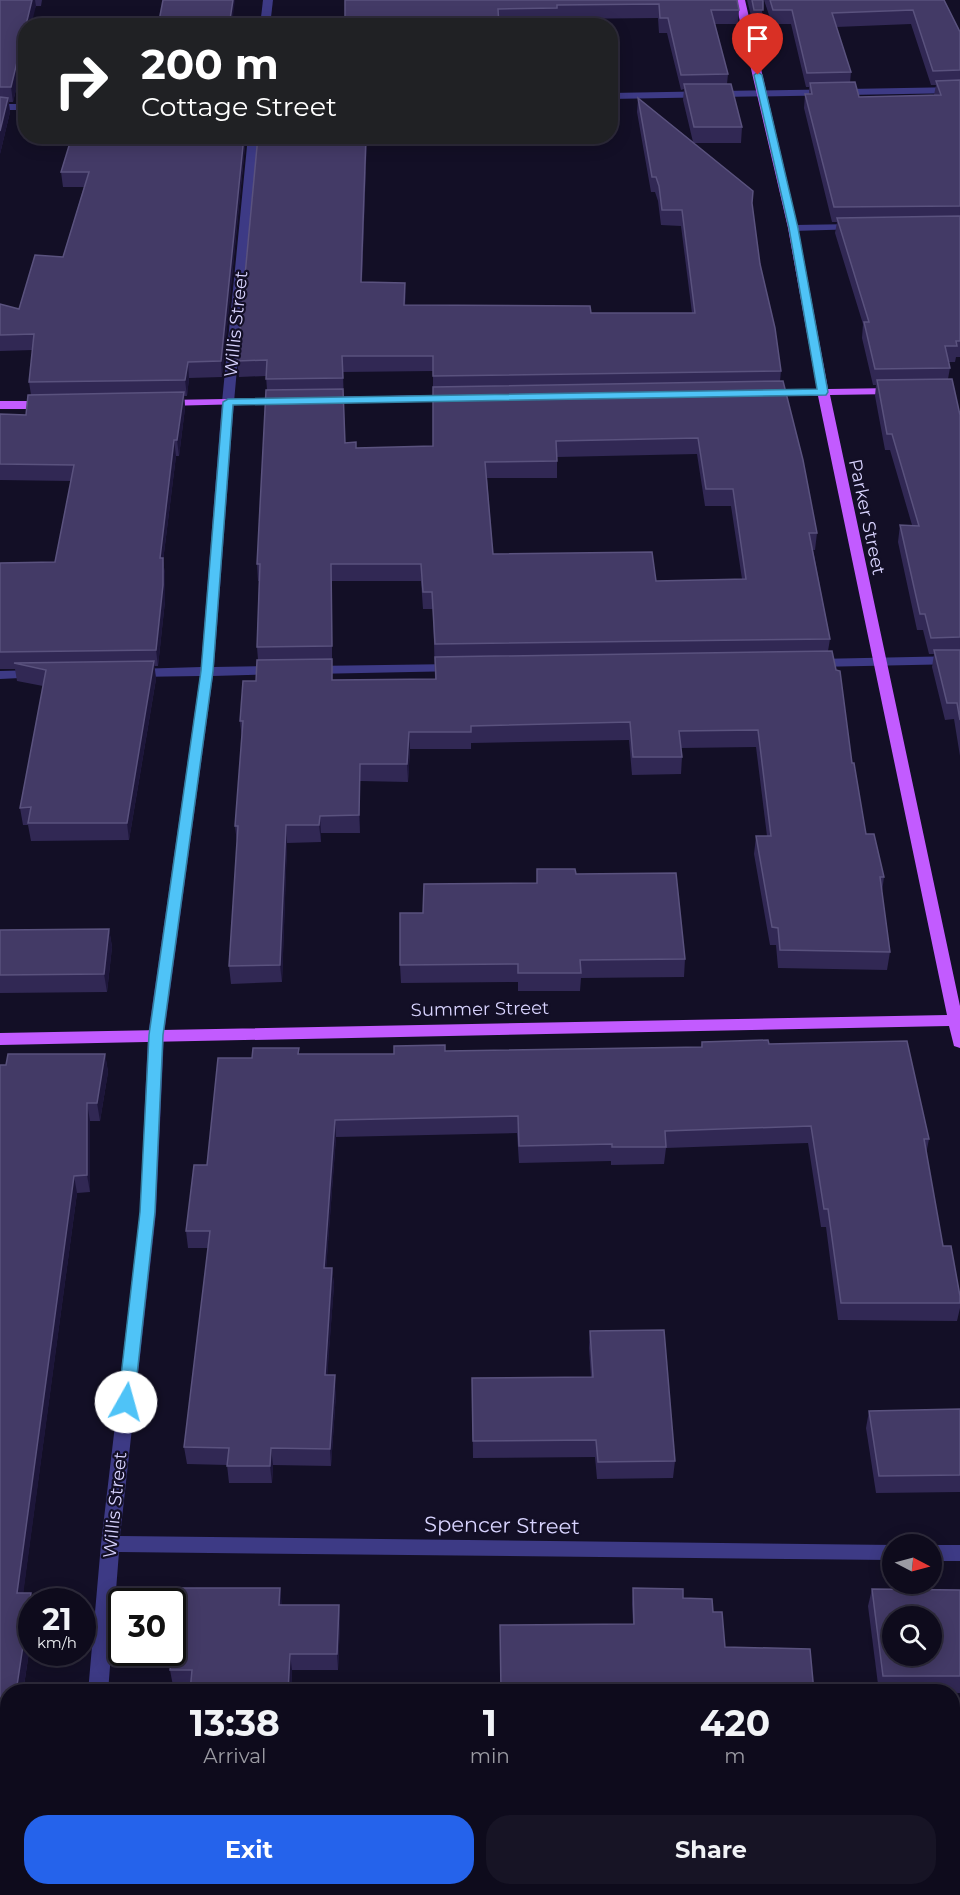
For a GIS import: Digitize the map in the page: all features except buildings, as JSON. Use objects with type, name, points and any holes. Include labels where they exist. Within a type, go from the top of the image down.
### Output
[{"type":"main road","name":"Parker Street","points":[[740,0],[794,228],[823,392],[879,663],[958,1020],[960,1042]]},
{"type":"main road","points":[[753,394],[903,390]]},
{"type":"main road","points":[[150,403],[462,398]]},
{"type":"main road","points":[[0,405],[60,404]]},
{"type":"main road","name":"Summer Street","points":[[0,1039],[958,1020]]},
{"type":"street","points":[[266,18],[268,0]]},
{"type":"street","points":[[618,96],[960,90]]},
{"type":"street","points":[[0,107],[18,107]]},
{"type":"street","name":"Willis Street","points":[[99,1684],[110,1544],[148,1212],[156,1035],[207,671],[228,402],[252,144]]},
{"type":"street","points":[[794,228],[865,227]]},
{"type":"street","points":[[807,664],[960,660]]},
{"type":"street","points":[[127,673],[471,668]]},
{"type":"street","points":[[0,675],[46,674]]},
{"type":"street","name":"Spencer Street","points":[[110,1544],[882,1552]]},
{"type":"street","points":[[942,1553],[960,1553]]},
{"type":"route","points":[[126,1402],[148,1212],[156,1035],[207,671],[228,402],[823,392],[794,228],[758,75]]}]
